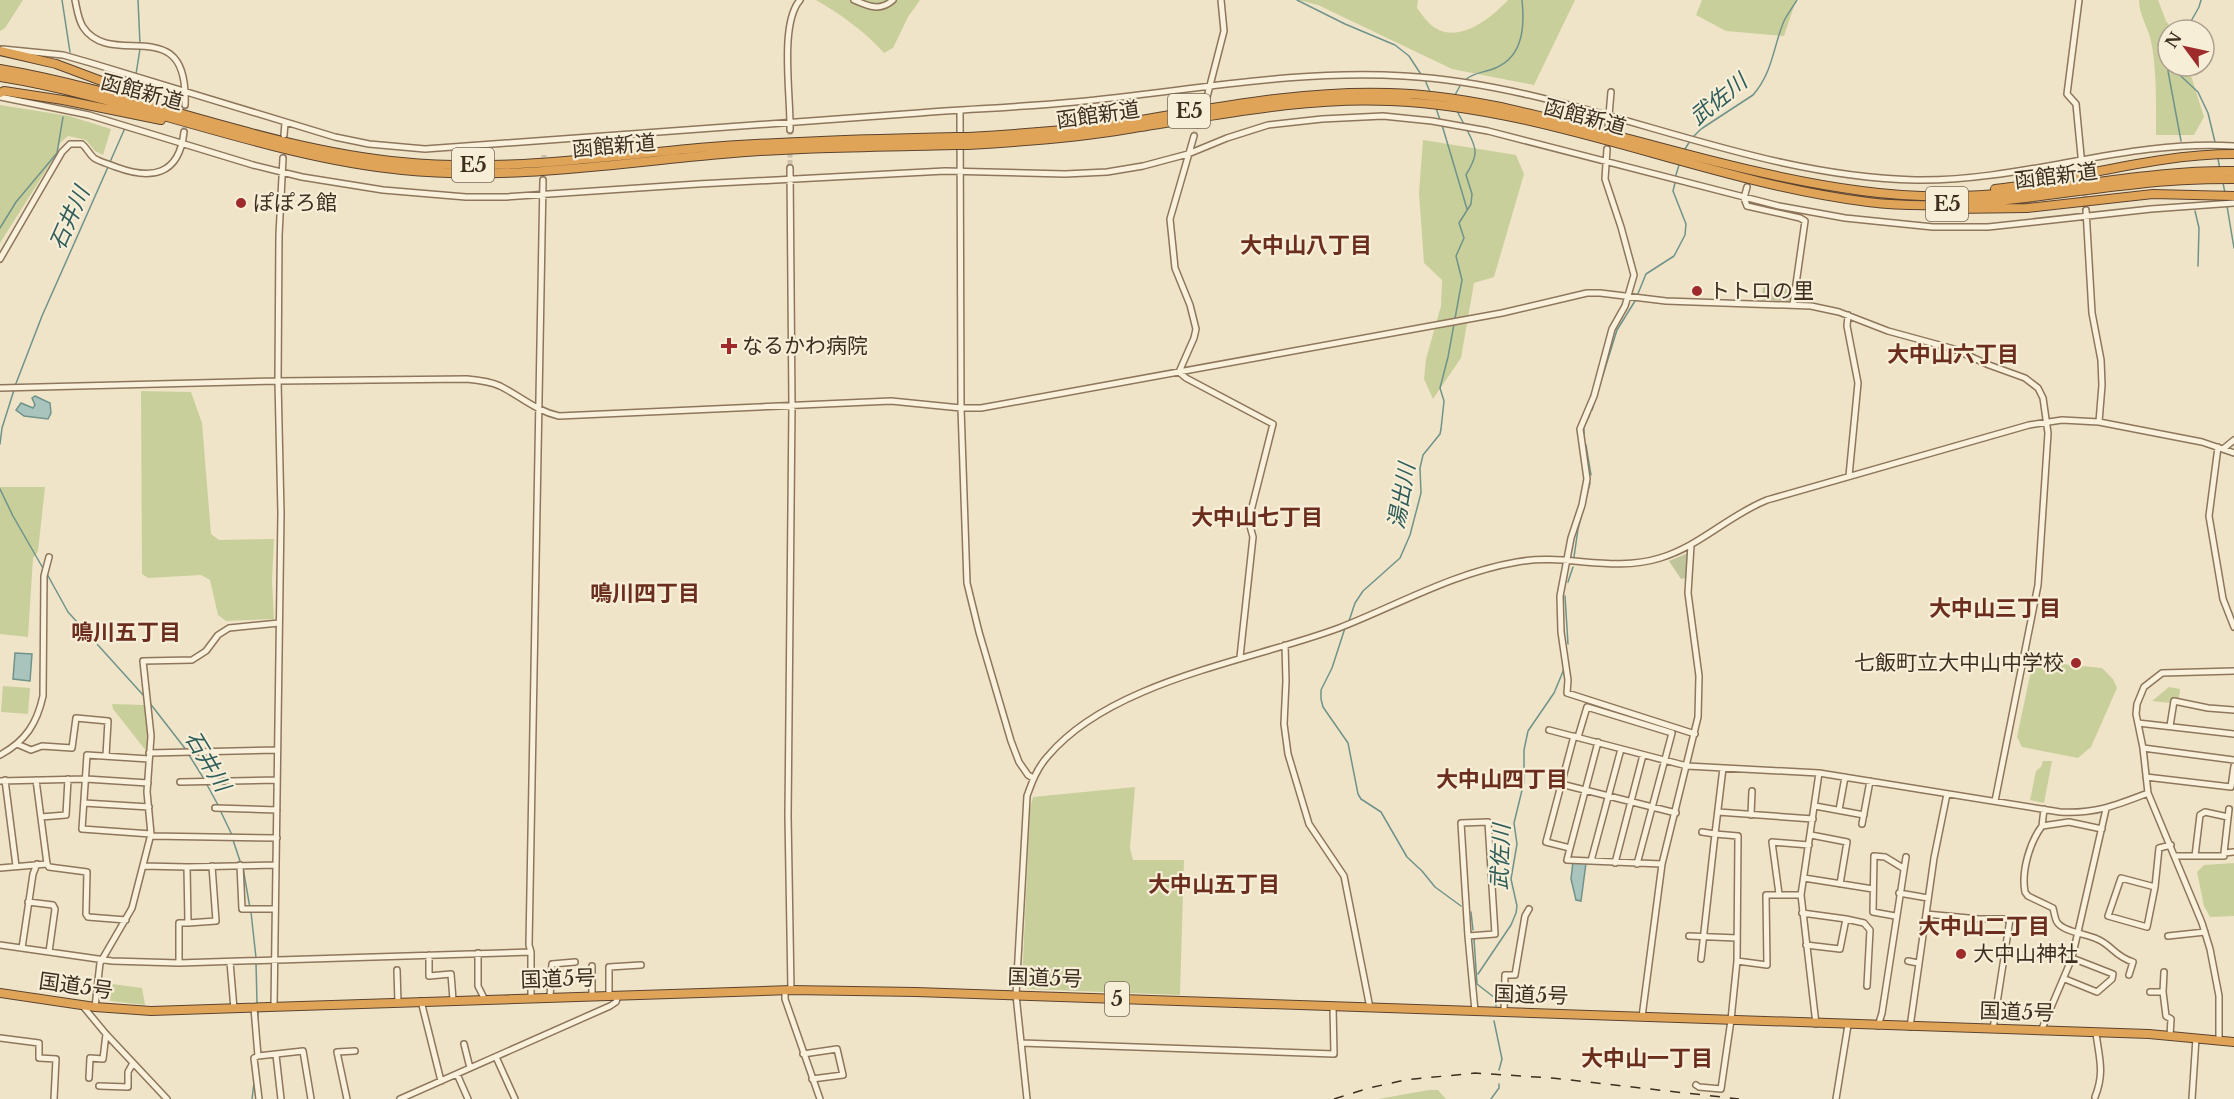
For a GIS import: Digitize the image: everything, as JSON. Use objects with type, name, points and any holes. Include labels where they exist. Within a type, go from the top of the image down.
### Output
[{"type":"highway","points":[[0,50],[56,64],[208,121]]},
{"type":"highway","name":"函館新道","points":[[0,69],[81,86],[208,121],[345,154],[401,162],[447,165],[529,163],[777,143],[968,141],[1089,135],[1272,105],[1411,98],[1491,109],[1672,154],[1765,182],[1870,202],[1958,204],[2015,200],[2209,175]]},
{"type":"highway","name":"函館新道","points":[[0,77],[69,91],[239,138],[314,156],[374,167],[424,172],[468,173],[550,169],[735,153],[956,141]]},
{"type":"highway","points":[[0,93],[4,91],[63,100],[239,138]]},
{"type":"highway","points":[[1928,197],[2002,188],[2204,154],[2234,154]]},
{"type":"highway","name":"函館新道","points":[[1689,159],[1862,191],[1928,197],[2015,193],[2134,176],[2228,176],[2234,171]]},
{"type":"highway","points":[[1870,202],[1938,209],[1997,210],[2153,194],[2214,194],[2232,199]]},
{"type":"highway","name":"国道5号","points":[[0,993],[95,1007],[151,1011],[788,990],[1016,995],[2096,1033],[2170,1036],[2234,1042]]},
{"type":"street","points":[[75,0],[79,19],[97,39],[110,43],[156,47],[169,54],[180,66],[185,105]]},
{"type":"street","points":[[789,130],[790,18],[800,0]]},
{"type":"street","points":[[854,0],[871,8],[884,6],[893,0]]},
{"type":"street","points":[[1207,97],[1224,31],[1221,0]]},
{"type":"street","points":[[2079,0],[2067,94],[2076,104],[2082,163]]},
{"type":"street","points":[[0,50],[63,55],[335,137],[369,144],[425,149],[1073,103],[1329,74],[1421,77],[1488,86],[1574,105],[1753,155],[1834,173],[1914,180],[1962,179],[1994,175],[2082,163],[2121,152],[2202,145],[2234,146]]},
{"type":"street","points":[[1608,127],[1611,92]]},
{"type":"street","points":[[0,97],[90,115],[283,173],[326,182],[416,194],[480,197],[790,178],[961,171],[1065,174],[1107,172],[1143,166],[1188,154],[1227,138],[1284,122],[1383,116],[1432,121],[1488,131],[1744,198],[1845,218],[1934,227],[2004,226],[2086,213],[2216,204],[2232,199]]},
{"type":"street","points":[[960,110],[961,408],[967,583],[1011,741],[1019,762],[1028,775],[1034,778]]},
{"type":"street","points":[[284,135],[285,123]]},
{"type":"street","points":[[0,259],[62,152],[70,144],[78,143],[85,146],[94,158],[106,164],[146,175],[169,166],[176,158],[183,143],[184,132]]},
{"type":"street","points":[[1179,372],[1194,338],[1195,320],[1175,268],[1170,219],[1194,136]]},
{"type":"street","points":[[1606,149],[1605,179],[1634,275],[1631,297],[1612,329],[1594,396],[1580,429],[1587,479],[1567,561],[1560,607],[1567,661],[1567,693],[1695,734]]},
{"type":"street","points":[[1752,165],[1753,155]]},
{"type":"street","points":[[274,1007],[281,466],[278,381],[283,158]]},
{"type":"street","points":[[790,168],[792,405],[788,990],[785,999],[820,1099]]},
{"type":"street","points":[[531,999],[529,945],[543,180]]},
{"type":"street","points":[[1747,187],[1744,198],[1747,206],[1805,221],[1793,305]]},
{"type":"street","points":[[2086,213],[2092,313],[2101,360],[2102,385],[2099,422]]},
{"type":"street","points":[[0,388],[474,379],[500,386],[540,410],[559,416],[891,401],[961,408],[998,406],[1446,324],[1587,293],[1710,303],[1811,306],[1848,315],[1888,331],[1954,349],[2031,381],[2043,398],[2048,422],[2038,585],[1995,801]]},
{"type":"street","points":[[1848,315],[1847,326],[1858,383],[1849,476]]},
{"type":"street","points":[[1179,372],[1186,378],[1273,424],[1249,522],[1253,537],[1240,657]]},
{"type":"street","points":[[1027,1099],[1016,995],[1027,796],[1034,778],[1047,757],[1058,745],[1105,710],[1184,677],[1240,657],[1341,627],[1427,589],[1472,573],[1534,559],[1608,565],[1634,564],[1661,558],[1691,545],[1755,504],[2001,432],[2062,420],[2099,422],[2234,453]]},
{"type":"street","points":[[2220,448],[2234,440]]},
{"type":"street","points":[[2220,448],[2209,516],[2223,599],[2234,627]]},
{"type":"street","points":[[1642,1017],[1662,864],[1695,734],[1700,689],[1689,610],[1691,545]]},
{"type":"street","points":[[0,755],[17,744],[36,722],[43,696],[44,576],[49,557]]},
{"type":"street","points":[[95,1007],[102,959],[132,908],[151,835],[147,783],[151,736],[143,661],[192,660],[206,651],[218,635],[229,628],[279,623]]},
{"type":"street","points":[[1285,645],[1284,724],[1288,754],[1309,824],[1331,860],[1344,876],[1370,1008]]},
{"type":"street","points":[[2218,1041],[2219,996],[2210,949],[2171,845],[2148,793],[2137,704],[2140,692],[2158,675],[2175,672],[2234,671]]},
{"type":"street","points":[[2170,726],[2174,701],[2208,708],[2234,710]]},
{"type":"street","points":[[1570,848],[1546,842],[1561,784],[1587,707],[1672,733],[1637,864]]},
{"type":"street","points":[[17,744],[32,750],[42,746],[72,748],[76,718],[108,721],[106,756]]},
{"type":"street","points":[[2138,723],[2234,734]]},
{"type":"street","points":[[1550,730],[1687,766],[1819,773],[2072,812],[2106,809],[2148,793]]},
{"type":"street","points":[[1598,742],[1567,860],[1662,864]]},
{"type":"street","points":[[2143,748],[2234,760]]},
{"type":"street","points":[[1591,861],[1620,749]]},
{"type":"street","points":[[277,750],[149,756],[87,755],[82,830],[151,835],[277,838]]},
{"type":"street","points":[[1615,863],[1644,755]]},
{"type":"street","points":[[2146,777],[2231,787],[2234,765]]},
{"type":"street","points":[[1701,959],[1723,768]]},
{"type":"street","points":[[1816,1024],[1801,895],[1819,773]]},
{"type":"street","points":[[1839,810],[1845,777]]},
{"type":"street","points":[[41,817],[66,815],[68,779]]},
{"type":"street","points":[[16,866],[3,781],[86,779],[147,783]]},
{"type":"street","points":[[36,780],[47,864]]},
{"type":"street","points":[[180,782],[277,780]]},
{"type":"street","points":[[1862,824],[1870,781]]},
{"type":"street","points":[[1561,784],[1676,813]]},
{"type":"street","points":[[1751,815],[1752,791]]},
{"type":"street","points":[[1910,1027],[1928,898],[1947,794]]},
{"type":"street","points":[[84,803],[149,807]]},
{"type":"street","points":[[1815,806],[1864,815]]},
{"type":"street","points":[[215,808],[277,810]]},
{"type":"street","points":[[2044,809],[2042,826],[2037,832],[2027,860],[2025,892],[2028,896],[2053,908],[2057,922],[2078,933],[2097,938],[2121,958],[2133,962],[2129,975]]},
{"type":"street","points":[[2041,1031],[2072,958],[2106,809]]},
{"type":"street","points":[[2224,854],[2229,809]]},
{"type":"street","points":[[1718,812],[1813,819]]},
{"type":"street","points":[[2195,856],[2200,815],[2205,812],[2228,817]]},
{"type":"street","points":[[1468,936],[1495,934],[1488,822],[1461,823],[1468,936],[1475,1011]]},
{"type":"street","points":[[2042,826],[2069,822],[2102,829]]},
{"type":"street","points":[[1696,1085],[1721,1089],[1737,961],[1738,836],[1702,832]]},
{"type":"street","points":[[1811,835],[1847,842],[1840,884]]},
{"type":"street","points":[[1779,894],[1772,842],[1809,845]]},
{"type":"street","points":[[2155,887],[2121,878],[2108,916],[2147,927],[2155,887],[2159,848],[2171,845]]},
{"type":"street","points":[[2175,856],[2224,856],[2224,854],[2234,852]]},
{"type":"street","points":[[1895,916],[1873,912],[1874,856],[1885,857],[1903,868]]},
{"type":"street","points":[[1878,1026],[1882,1013],[1895,916],[1906,857]]},
{"type":"street","points":[[22,948],[28,902],[37,864]]},
{"type":"street","points":[[0,868],[47,864],[49,867],[87,872],[86,914],[88,917],[126,921]]},
{"type":"street","points":[[240,865],[242,909],[275,909]]},
{"type":"street","points":[[143,866],[276,865]]},
{"type":"street","points":[[179,963],[179,923],[216,921],[212,866]]},
{"type":"street","points":[[186,867],[188,923]]},
{"type":"street","points":[[1804,878],[1873,889]]},
{"type":"street","points":[[1899,893],[1928,898]]},
{"type":"street","points":[[1737,961],[1767,965],[1766,895],[1801,895]]},
{"type":"street","points":[[28,902],[53,905],[55,909],[49,952]]},
{"type":"street","points":[[1504,1012],[1506,975],[1515,975],[1525,916],[1529,909]]},
{"type":"street","points":[[1802,913],[1864,923],[1870,930],[1867,986]]},
{"type":"street","points":[[1926,914],[1979,919],[2010,919],[1993,1030]]},
{"type":"street","points":[[1806,945],[1840,949],[1846,920]]},
{"type":"street","points":[[2168,936],[2205,932]]},
{"type":"street","points":[[1689,936],[1737,938]]},
{"type":"street","points":[[0,945],[102,959],[179,963],[531,952]]},
{"type":"street","points":[[478,953],[478,986],[485,1000]]},
{"type":"street","points":[[429,955],[429,976],[451,974],[453,1000]]},
{"type":"street","points":[[2065,979],[2097,992],[2112,979],[2114,974],[2072,958]]},
{"type":"street","points":[[230,962],[234,1009]]},
{"type":"street","points":[[550,997],[552,964],[575,962]]},
{"type":"street","points":[[1908,962],[1918,963]]},
{"type":"street","points":[[609,996],[609,967],[641,965]]},
{"type":"street","points":[[592,966],[592,996]]},
{"type":"street","points":[[397,970],[398,1003]]},
{"type":"street","points":[[2164,972],[2163,992],[2166,1016],[2172,1019],[2170,1036]]},
{"type":"street","points":[[2150,992],[2163,992]]},
{"type":"street","points":[[400,1099],[415,1096],[441,1081],[610,1006],[616,1002],[618,995]]},
{"type":"street","points":[[421,1001],[441,1081]]},
{"type":"street","points":[[82,1005],[167,1099]]},
{"type":"street","points":[[1021,1043],[1334,1054],[1333,1007]]},
{"type":"street","points":[[254,1008],[258,1056]]},
{"type":"street","points":[[1836,1099],[1848,1025]]},
{"type":"street","points":[[2095,1097],[2101,1082],[2100,1049],[2096,1033]]},
{"type":"street","points":[[89,1078],[90,1058],[103,1059],[106,1034]]},
{"type":"street","points":[[0,1038],[39,1043],[39,1058],[56,1059],[54,1099]]},
{"type":"street","points":[[2192,1099],[2196,1038]]},
{"type":"street","points":[[464,1044],[470,1068]]},
{"type":"street","points":[[803,1054],[837,1049],[843,1075],[812,1079]]},
{"type":"street","points":[[259,1099],[254,1058],[303,1051],[311,1099]]},
{"type":"street","points":[[347,1099],[337,1052],[355,1051]]},
{"type":"street","points":[[276,1055],[281,1099]]},
{"type":"street","points":[[496,1057],[515,1099]]},
{"type":"street","points":[[99,1086],[128,1088],[128,1072],[133,1063]]},
{"type":"street","points":[[457,1074],[468,1099]]},
{"type":"green space","points":[[0,0],[23,0],[5,28],[0,31]]},
{"type":"green space","points":[[816,0],[920,0],[908,17],[893,48],[884,53],[852,24]]},
{"type":"green space","points":[[1298,0],[1418,0],[1417,8],[1429,23],[1439,30],[1450,33],[1461,32],[1482,22],[1508,0],[1575,0],[1534,85],[1452,69],[1318,5]]},
{"type":"green space","points":[[1702,0],[1796,0],[1784,36],[1726,31],[1696,15]]},
{"type":"green space","points":[[2139,0],[2158,0],[2165,18],[2156,18],[2156,78],[2192,78],[2204,117],[2194,135],[2156,135],[2153,52],[2150,36],[2140,11]]},
{"type":"green space","points":[[0,105],[69,116],[111,129],[103,155],[95,151],[86,140],[68,136],[60,143],[57,153],[0,243]]},
{"type":"green space","points":[[1423,140],[1516,155],[1524,174],[1494,277],[1474,283],[1461,358],[1433,399],[1424,379],[1426,359],[1441,306],[1442,280],[1424,263],[1419,193]]},
{"type":"green space","points":[[1763,286],[1791,289],[1790,301],[1762,300]]},
{"type":"green space","points":[[141,391],[191,392],[202,423],[211,534],[219,540],[274,539],[272,581],[274,619],[226,621],[218,615],[210,580],[201,575],[148,578],[142,574]]},
{"type":"green space","points":[[0,487],[45,487],[38,551],[33,558],[28,637],[0,634]]},
{"type":"green space","points":[[1688,553],[1686,578],[1681,579],[1669,561]]},
{"type":"green space","points":[[2033,661],[2102,668],[2113,679],[2117,688],[2091,747],[2078,758],[2022,747],[2017,737]]},
{"type":"green space","points":[[3,686],[30,688],[28,714],[1,712]]},
{"type":"green space","points":[[2169,687],[2180,689],[2179,699],[2171,699],[2170,703],[2152,701]]},
{"type":"green space","points":[[112,704],[144,705],[149,735],[147,752],[113,709]]},
{"type":"green space","points":[[2043,761],[2052,761],[2044,803],[2030,800],[2036,771],[2041,767]]},
{"type":"green space","points":[[1135,787],[1130,848],[1133,860],[1184,860],[1180,995],[1027,989],[1022,982],[1030,809],[1033,797]]},
{"type":"green space","points":[[2234,863],[2234,916],[2210,917],[2204,906],[2197,872],[2204,865]]},
{"type":"green space","points":[[112,984],[142,988],[145,1005],[110,1001]]},
{"type":"green space","points":[[1438,1090],[1446,1099],[1378,1099]]},
{"type":"water","points":[[35,396],[50,403],[51,413],[48,419],[24,416],[16,410],[21,403],[33,408],[35,405],[32,398]]},
{"type":"water","points":[[15,653],[32,654],[30,681],[13,679]]},
{"type":"water","points":[[1573,862],[1586,863],[1581,901],[1576,900],[1571,879]]},
{"type":"waterway","points":[[62,0],[70,52]]},
{"type":"waterway","name":"石井川","points":[[138,0],[140,44]]},
{"type":"waterway","name":"湯出川","points":[[1297,0],[1395,45],[1409,56],[1422,76]]},
{"type":"waterway","points":[[1465,80],[1501,65],[1515,51],[1522,32],[1522,0]]},
{"type":"waterway","name":"武佐川","points":[[1693,137],[1701,129],[1753,95],[1760,86],[1769,68],[1784,21],[1797,0]]},
{"type":"waterway","points":[[2193,18],[2201,0]]},
{"type":"waterway","name":"石井川","points":[[136,74],[140,49]]},
{"type":"waterway","points":[[2169,78],[2181,141]]},
{"type":"waterway","points":[[2183,78],[2198,92],[2208,113],[2215,142]]},
{"type":"waterway","name":"石井川","points":[[134,89],[135,79]]},
{"type":"waterway","name":"湯出川","points":[[1425,80],[1430,92]]},
{"type":"waterway","points":[[1455,95],[1461,84]]},
{"type":"waterway","name":"湯出川","points":[[1436,108],[1440,120]]},
{"type":"waterway","points":[[1457,111],[1465,126]]},
{"type":"waterway","points":[[0,228],[16,202],[57,153],[63,117]]},
{"type":"waterway","name":"湯出川","points":[[1442,125],[1467,209]]},
{"type":"waterway","name":"石井川","points":[[110,162],[125,128]]},
{"type":"waterway","name":"湯出川","points":[[1349,621],[1355,603],[1363,591],[1400,558],[1410,535],[1421,493],[1420,468],[1423,455],[1440,434],[1444,401],[1440,388],[1462,280],[1456,256],[1464,238],[1459,223],[1471,204],[1472,194],[1466,175],[1473,162],[1475,148],[1467,130]]},
{"type":"waterway","name":"武佐川","points":[[1685,149],[1690,141]]},
{"type":"waterway","points":[[2218,159],[2220,169]]},
{"type":"waterway","name":"武佐川","points":[[1675,178],[1679,165]]},
{"type":"waterway","name":"石井川","points":[[15,386],[42,316],[108,167]]},
{"type":"waterway","name":"武佐川","points":[[1637,296],[1646,274],[1674,256],[1685,235],[1686,224],[1673,191],[1675,183]]},
{"type":"waterway","points":[[2223,183],[2225,193]]},
{"type":"waterway","points":[[2227,206],[2234,248]]},
{"type":"waterway","points":[[2195,211],[2199,228],[2198,266]]},
{"type":"waterway","name":"武佐川","points":[[1592,410],[1617,330],[1635,301]]},
{"type":"waterway","name":"石井川","points":[[0,444],[2,428],[14,390]]},
{"type":"waterway","name":"武佐川","points":[[1584,436],[1584,427],[1590,414]]},
{"type":"waterway","name":"武佐川","points":[[1586,445],[1591,475]]},
{"type":"waterway","name":"武佐川","points":[[1574,557],[1578,529],[1590,483]]},
{"type":"waterway","name":"石井川","points":[[0,489],[44,570]]},
{"type":"waterway","name":"武佐川","points":[[1568,582],[1573,567]]},
{"type":"waterway","name":"石井川","points":[[47,574],[68,612],[144,696]]},
{"type":"waterway","name":"武佐川","points":[[1565,596],[1568,644]]},
{"type":"waterway","name":"湯出川","points":[[1345,628],[1332,668],[1321,690],[1321,699],[1323,707],[1348,743],[1358,794],[1361,799],[1381,812],[1407,857],[1435,887],[1461,906]]},
{"type":"waterway","name":"武佐川","points":[[1478,974],[1511,925],[1516,913],[1517,906],[1511,879],[1517,844],[1514,823],[1524,782],[1524,750],[1528,731],[1554,693],[1564,669]]},
{"type":"waterway","name":"石井川","points":[[149,702],[187,751]]},
{"type":"waterway","name":"石井川","points":[[189,755],[204,779]]},
{"type":"waterway","name":"石井川","points":[[206,783],[218,805]]},
{"type":"waterway","name":"石井川","points":[[220,810],[232,835]]},
{"type":"waterway","name":"石井川","points":[[233,840],[241,864]]},
{"type":"waterway","name":"石井川","points":[[243,868],[250,908]]},
{"type":"waterway","name":"石井川","points":[[251,912],[256,958]]},
{"type":"waterway","name":"湯出川","points":[[1471,912],[1473,930]]},
{"type":"waterway","name":"湯出川","points":[[1474,939],[1477,984],[1495,998],[1496,1006]]},
{"type":"waterway","name":"石井川","points":[[256,963],[257,1003]]},
{"type":"waterway","name":"石井川","points":[[258,1011],[258,1027]]},
{"type":"waterway","name":"湯出川","points":[[1494,1021],[1502,1059],[1499,1070]]},
{"type":"waterway","name":"石井川","points":[[252,1099],[254,1083]]},
{"type":"waterway","name":"湯出川","points":[[1491,1099],[1499,1088],[1499,1084]]},
{"type":"tunnel","points":[[1194,136],[1207,97]]},
{"type":"tunnel","points":[[184,132],[185,105]]},
{"type":"tunnel","points":[[790,130],[790,168]]},
{"type":"tunnel","points":[[543,180],[544,155]]},
{"type":"tunnel","points":[[2083,172],[2086,210]]},
{"type":"railway","points":[[1334,1099],[1405,1080],[1475,1073],[1552,1078],[1739,1099]]},
{"type":"place","name":"ぽぽろ館","points":[[241,203]]},
{"type":"place","name":"トトロの里","points":[[1697,291]]},
{"type":"place","name":"なるかわ病院","points":[[729,346]]},
{"type":"place","name":"七飯町立大中山中学校","points":[[2076,663]]},
{"type":"place","name":"大中山神社","points":[[1961,954]]},
{"type":"district","name":"大中山八丁目","points":[[1306,245]]},
{"type":"district","name":"大中山六丁目","points":[[1953,354]]},
{"type":"district","name":"大中山七丁目","points":[[1257,517]]},
{"type":"district","name":"鳴川四丁目","points":[[645,593]]},
{"type":"district","name":"大中山三丁目","points":[[1995,608]]},
{"type":"district","name":"鳴川五丁目","points":[[126,632]]},
{"type":"district","name":"大中山四丁目","points":[[1502,779]]},
{"type":"district","name":"大中山五丁目","points":[[1214,884]]},
{"type":"district","name":"大中山二丁目","points":[[1984,926]]},
{"type":"district","name":"大中山一丁目","points":[[1647,1058]]}]
